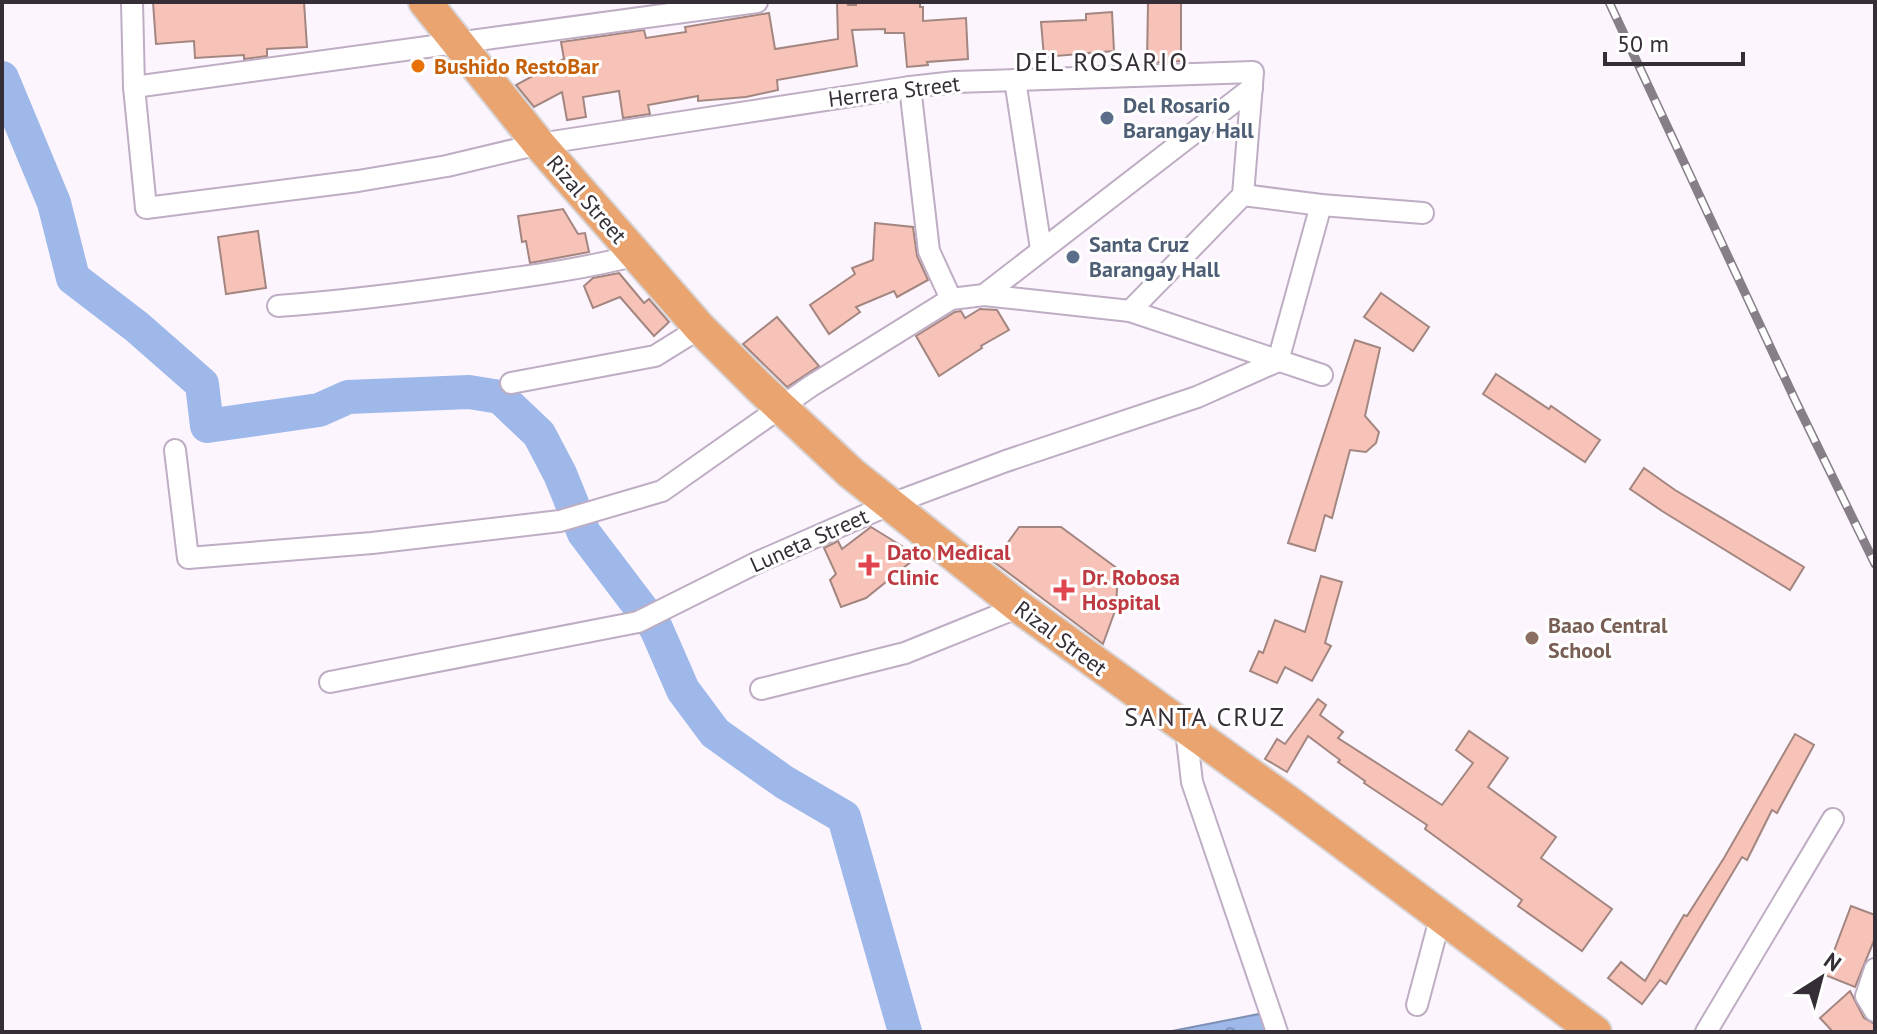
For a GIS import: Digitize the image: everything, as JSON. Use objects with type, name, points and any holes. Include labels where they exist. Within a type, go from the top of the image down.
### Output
[{"type":"main road","name":"Rizal Street","points":[[425,2],[539,144],[700,328],[851,473],[1019,607],[1287,801],[1595,1032]]},
{"type":"street","points":[[132,2],[134,87],[757,2]]},
{"type":"street","points":[[1015,80],[1041,249]]},
{"type":"street","name":"Herrera Street","points":[[134,87],[146,208],[358,181],[447,166],[539,144],[910,87],[1015,80],[1252,80]]},
{"type":"street","points":[[1130,311],[1243,195],[1252,80]]},
{"type":"street","points":[[984,295],[1252,80]]},
{"type":"street","points":[[910,87],[929,251],[951,299]]},
{"type":"street","points":[[1243,195],[1423,213]]},
{"type":"street","points":[[1278,361],[1321,205]]},
{"type":"street","points":[[278,306],[487,282],[593,266],[637,255]]},
{"type":"street","points":[[175,450],[188,558],[372,543],[560,521],[662,491],[811,386],[951,299],[984,295],[1130,311],[1322,375]]},
{"type":"street","points":[[511,383],[655,356],[700,328]]},
{"type":"street","name":"Luneta Street","points":[[330,682],[647,617],[758,562],[891,504],[1020,456],[1197,397],[1278,361]]},
{"type":"street","points":[[761,689],[905,653],[1019,607]]},
{"type":"street","points":[[1186,730],[1192,782],[1277,1032]]},
{"type":"street","points":[[1706,1032],[1833,819]]},
{"type":"street","points":[[1417,1005],[1441,915]]},
{"type":"street","points":[[1875,969],[1866,996],[1875,1011]]},
{"type":"water","points":[[1264,1013],[1269,1032],[1167,1032]]},
{"type":"building","points":[[153,2],[304,2],[307,47],[267,49],[267,56],[244,59],[244,55],[195,58],[194,41],[156,44]]},
{"type":"building","points":[[837,2],[856,5],[856,2],[920,2],[923,21],[966,18],[968,59],[907,67],[904,33],[885,33],[885,29],[852,30],[857,66],[777,80],[778,90],[746,97],[698,101],[698,96],[648,105],[650,114],[623,118],[619,91],[583,97],[586,117],[567,120],[562,92],[534,107],[516,85],[564,59],[561,42],[644,30],[646,38],[686,32],[685,27],[769,13],[775,49],[838,39]]},
{"type":"building","points":[[1148,2],[1181,2],[1181,61],[1147,63]]},
{"type":"building","points":[[1112,12],[1114,51],[1044,57],[1041,22],[1086,20],[1086,14]]},
{"type":"building","points":[[563,209],[578,234],[585,233],[589,252],[530,263],[526,241],[522,242],[518,216]]},
{"type":"building","points":[[875,223],[913,227],[917,256],[928,280],[897,297],[894,291],[856,307],[860,312],[829,334],[810,305],[855,274],[852,268],[873,260]]},
{"type":"building","points":[[258,231],[266,288],[226,294],[218,237]]},
{"type":"building","points":[[619,273],[644,303],[649,299],[669,322],[654,336],[620,297],[593,308],[584,286],[593,278]]},
{"type":"building","points":[[1381,293],[1429,327],[1413,351],[1364,317]]},
{"type":"building","points":[[980,309],[997,310],[1009,330],[939,376],[916,336],[955,312],[961,311],[965,318]]},
{"type":"building","points":[[777,317],[819,366],[787,387],[743,344]]},
{"type":"building","points":[[1355,340],[1380,348],[1365,416],[1379,432],[1376,443],[1366,452],[1350,450],[1332,518],[1325,515],[1315,551],[1288,543]]},
{"type":"building","points":[[1496,374],[1549,409],[1551,406],[1600,440],[1585,462],[1483,394]]},
{"type":"building","points":[[1644,468],[1804,567],[1790,590],[1630,489]]},
{"type":"building","name":"Dato Medical Clinic","points":[[871,527],[918,556],[866,598],[841,607],[830,580],[836,574],[824,548],[838,541],[842,549]]},
{"type":"building","name":"Dr. Robosa Hospital","points":[[1019,527],[1061,527],[1118,569],[1116,608],[1103,644],[994,562]]},
{"type":"building","points":[[1321,576],[1342,582],[1325,643],[1331,646],[1312,681],[1285,667],[1277,683],[1250,671],[1259,651],[1263,653],[1275,620],[1305,632]]},
{"type":"building","points":[[1318,699],[1326,705],[1320,715],[1343,732],[1338,738],[1442,805],[1473,763],[1456,750],[1469,731],[1508,758],[1488,787],[1556,837],[1541,858],[1612,909],[1582,951],[1518,906],[1522,900],[1425,829],[1427,825],[1364,783],[1308,736],[1287,772],[1265,759],[1277,739],[1285,744]]},
{"type":"building","points":[[1795,734],[1814,745],[1777,813],[1772,810],[1747,860],[1742,857],[1666,984],[1660,980],[1642,1004],[1608,978],[1621,962],[1645,981],[1684,915],[1687,916],[1724,858]]},
{"type":"building","points":[[1851,906],[1875,915],[1875,938],[1855,987],[1825,975]]},
{"type":"building","points":[[1850,991],[1864,1018],[1875,1024],[1875,1032],[1833,1032],[1820,1018]]},
{"type":"waterway","points":[[2,78],[54,203],[73,278],[137,327],[202,384],[207,426],[319,410],[348,397],[469,392],[500,397],[539,434],[560,474],[584,533],[656,628],[683,690],[715,733],[784,782],[844,817],[905,1032]]},
{"type":"railway","points":[[1609,2],[1875,564]]},
{"type":"place","name":"Bushido RestoBar","points":[[418,66]]},
{"type":"place","name":"Del Rosario Barangay Hall","points":[[1107,118]]},
{"type":"place","name":"Santa Cruz Barangay Hall","points":[[1073,257]]},
{"type":"place","name":"Dato Medical Clinic","points":[[869,565]]},
{"type":"place","name":"Dr. Robosa Hospital","points":[[1064,590]]},
{"type":"place","name":"Baao Central School","points":[[1532,638]]},
{"type":"district","name":"DEL ROSARIO","points":[[1102,62]]},
{"type":"district","name":"SANTA CRUZ","points":[[1205,717]]}]
